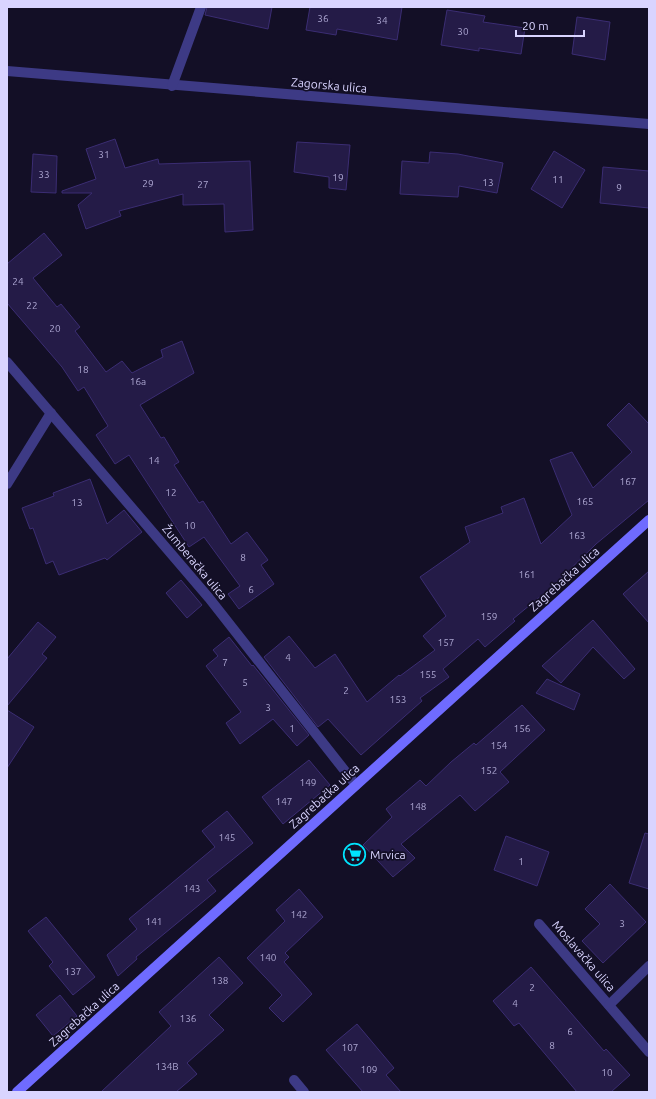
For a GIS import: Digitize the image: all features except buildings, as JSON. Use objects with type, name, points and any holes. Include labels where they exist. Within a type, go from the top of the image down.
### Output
[{"type":"main road","name":"Zagrebačka ulica","points":[[17,1092],[649,520]]},
{"type":"street","points":[[172,86],[201,7]]},
{"type":"street","name":"Zagorska ulica","points":[[7,71],[172,86],[649,124]]},
{"type":"street","name":"Žumberačka ulica","points":[[7,362],[209,598],[356,785]]},
{"type":"street","points":[[7,484],[51,413]]},
{"type":"street","name":"Moslavačka ulica","points":[[539,924],[649,1052]]},
{"type":"street","name":"Moslavačka ulica","points":[[609,1005],[649,966]]},
{"type":"street","points":[[294,1080],[304,1092]]},
{"type":"place","name":"Mrvica","points":[[355,854]]}]
